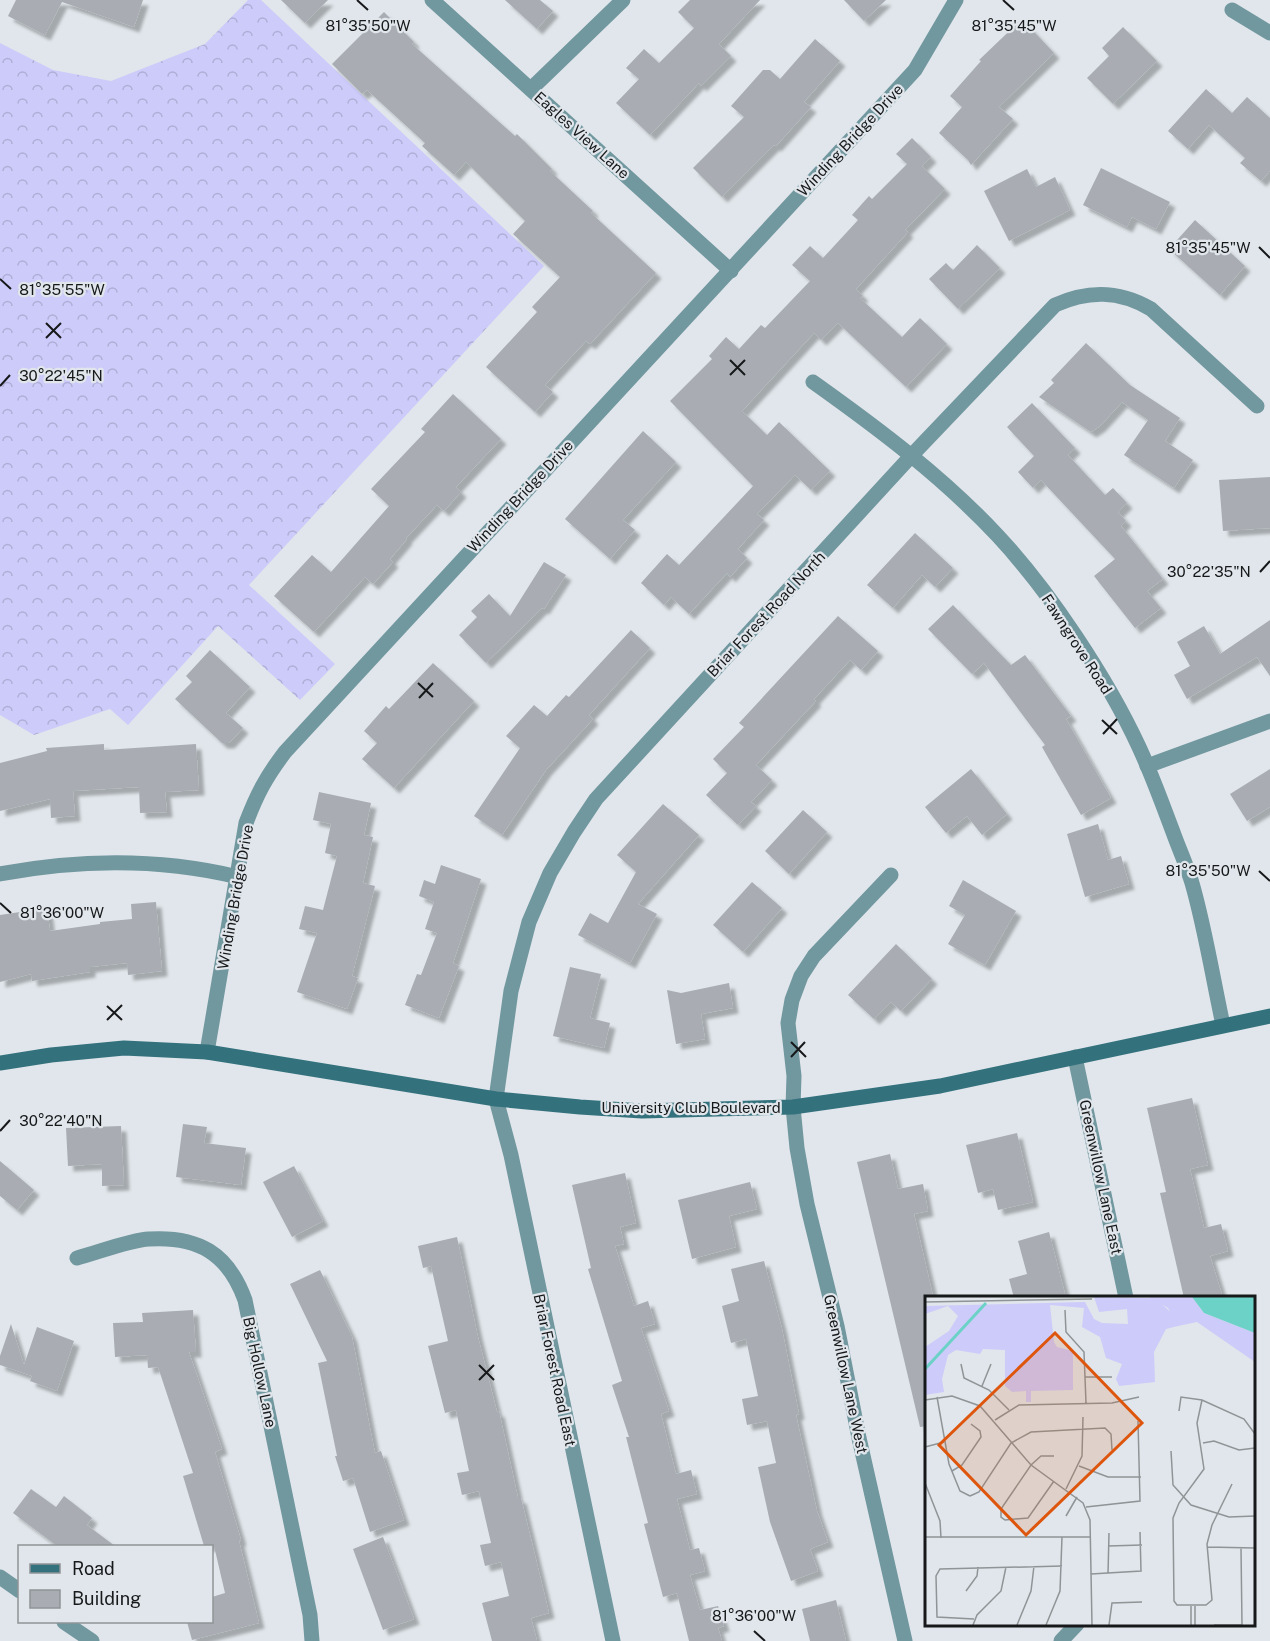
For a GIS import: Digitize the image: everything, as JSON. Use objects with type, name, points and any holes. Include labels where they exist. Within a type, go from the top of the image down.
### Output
[{"type":"street","name":"Eagles View Lane","points":[[432,0],[730,271]]},
{"type":"street","points":[[531,89],[623,0]]},
{"type":"street","name":"Winding Bridge Drive","points":[[207,1052],[246,823],[260,789],[285,752],[915,70],[956,0]]},
{"type":"street","points":[[1232,10],[1270,33]]},
{"type":"street","name":"Briar Forest Road North","points":[[496,1099],[512,992],[529,922],[550,873],[596,799],[912,455],[1054,305],[1071,297],[1105,292],[1139,302],[1151,309],[1186,339],[1257,406]]},
{"type":"street","name":"Fawngrove Road","points":[[813,382],[912,455],[997,535],[1055,608],[1097,671],[1125,718],[1148,766],[1192,883],[1223,1025]]},
{"type":"street","points":[[1148,766],[1270,721]]},
{"type":"street","points":[[0,874],[107,862],[167,864],[238,877]]},
{"type":"street","name":"Greenwillow Lane West","points":[[891,875],[814,956],[801,976],[792,1000],[788,1023],[794,1076],[793,1107],[797,1148],[807,1204],[837,1326],[859,1438],[905,1641]]},
{"type":"street","name":"University Club Boulevard","points":[[0,1063],[51,1055],[124,1048],[207,1052],[496,1099],[642,1111],[793,1107],[940,1086],[1270,1016]]},
{"type":"street","name":"Greenwillow Lane East","points":[[1075,1057],[1126,1296]]},
{"type":"street","name":"Briar Forest Road East","points":[[496,1099],[511,1155],[613,1641]]},
{"type":"street","name":"Big Hollow Lane","points":[[77,1258],[147,1239],[185,1240],[209,1250],[227,1264],[238,1280],[245,1300],[299,1558],[310,1615],[312,1641]]},
{"type":"street","points":[[65,1623],[92,1641]]},
{"type":"street","points":[[1061,1641],[1075,1626]]},
{"type":"green space","points":[[248,0],[261,0],[544,266],[249,585],[335,664],[300,700],[218,626],[128,725],[110,709],[34,735],[0,715],[0,43],[53,70],[111,81],[205,44]]},
{"type":"building","points":[[16,0],[143,0],[134,27],[62,2],[45,35],[8,16]]},
{"type":"building","points":[[281,0],[328,0],[305,23]]},
{"type":"building","points":[[505,0],[540,0],[553,11],[537,29]]},
{"type":"building","points":[[690,0],[760,0],[719,44],[731,56],[701,86],[699,83],[650,135],[616,103],[639,79],[626,68],[644,49],[659,63],[694,28],[678,12]]},
{"type":"building","points":[[844,0],[886,0],[864,21]]},
{"type":"building","points":[[384,12],[414,42],[412,44],[515,136],[517,134],[552,169],[550,171],[593,211],[591,213],[656,273],[590,344],[586,341],[545,385],[553,392],[535,412],[486,367],[537,312],[532,307],[560,277],[513,234],[525,221],[466,162],[454,175],[422,146],[425,143],[367,90],[362,94],[332,64]]},
{"type":"building","points":[[1022,19],[1054,53],[999,107],[1013,119],[971,165],[939,133],[962,107],[950,96],[981,61],[979,60]]},
{"type":"building","points":[[1123,27],[1157,61],[1113,104],[1087,78],[1109,56],[1102,48]]},
{"type":"building","points":[[815,39],[840,61],[804,102],[811,107],[776,146],[774,145],[722,197],[693,168],[744,117],[731,106],[763,70],[770,70],[780,79]]},
{"type":"building","points":[[1206,89],[1232,113],[1247,97],[1270,118],[1270,171],[1261,181],[1240,163],[1245,158],[1209,125],[1188,149],[1168,131]]},
{"type":"building","points":[[912,138],[931,157],[922,166],[945,189],[905,230],[908,232],[856,289],[863,296],[860,298],[902,337],[920,318],[947,344],[906,387],[838,323],[821,340],[814,333],[742,411],[767,435],[779,422],[830,471],[811,490],[795,475],[757,514],[764,520],[738,549],[747,558],[730,577],[727,573],[689,614],[671,597],[664,605],[641,583],[667,554],[679,565],[753,486],[670,401],[712,359],[709,356],[726,337],[739,349],[761,325],[765,328],[810,281],[792,265],[810,246],[823,258],[858,220],[852,215],[869,196],[872,199],[907,164],[896,154]]},
{"type":"building","points":[[1101,168],[1170,202],[1156,229],[1132,217],[1127,227],[1083,205]]},
{"type":"building","points":[[1027,169],[1036,187],[1055,177],[1070,210],[1009,241],[984,191]]},
{"type":"building","points":[[1195,220],[1245,266],[1220,295],[1169,249]]},
{"type":"building","points":[[977,245],[1000,268],[958,309],[929,279],[946,263],[953,270]]},
{"type":"building","points":[[1086,343],[1130,385],[1180,418],[1165,441],[1193,460],[1174,488],[1124,455],[1148,420],[1122,402],[1100,426],[1091,432],[1039,397],[1054,383],[1051,380]]},
{"type":"building","points":[[453,394],[501,439],[456,487],[461,492],[444,511],[437,505],[406,538],[390,559],[393,562],[373,584],[365,577],[314,632],[274,596],[312,555],[331,572],[389,506],[371,489],[425,432],[421,429]]},
{"type":"building","points":[[1032,403],[1075,448],[1068,455],[1105,495],[1113,488],[1127,503],[1118,512],[1126,521],[1121,526],[1163,579],[1147,591],[1161,608],[1135,628],[1094,576],[1115,559],[1041,480],[1033,488],[1018,472],[1034,456],[1007,427]]},
{"type":"building","points":[[643,431],[676,462],[623,520],[635,530],[610,559],[565,519]]},
{"type":"building","points":[[1270,477],[1270,528],[1223,531],[1219,480]]},
{"type":"building","points":[[915,533],[953,568],[935,587],[922,575],[893,608],[867,585]]},
{"type":"building","points":[[544,562],[566,575],[544,609],[542,608],[486,663],[459,635],[477,617],[471,611],[489,594],[510,616]]},
{"type":"building","points":[[953,605],[1011,665],[1025,655],[1071,716],[1066,719],[1111,798],[1081,815],[1042,747],[1045,745],[984,663],[972,674],[928,629]]},
{"type":"building","points":[[838,616],[878,651],[861,670],[850,660],[814,699],[816,701],[756,765],[772,780],[751,802],[756,806],[738,825],[706,795],[727,773],[713,759],[744,727],[739,723]]},
{"type":"building","points":[[1270,620],[1270,676],[1257,657],[1187,699],[1174,675],[1190,666],[1177,642],[1204,626],[1220,654]]},
{"type":"building","points":[[631,630],[650,648],[589,715],[593,719],[546,770],[502,835],[474,816],[520,748],[506,736],[534,705],[547,716],[566,695],[569,697]]},
{"type":"building","points":[[210,650],[250,687],[226,713],[243,728],[229,743],[222,743],[175,699],[192,682],[186,676]]},
{"type":"building","points":[[433,663],[474,701],[394,788],[362,759],[377,743],[364,731],[386,706],[389,709]]},
{"type":"building","points":[[104,744],[104,750],[196,744],[199,790],[165,792],[167,812],[140,813],[139,787],[73,791],[75,816],[51,818],[50,799],[0,811],[0,763],[47,751],[46,748]]},
{"type":"building","points":[[971,769],[1007,814],[982,835],[967,816],[946,833],[925,807]]},
{"type":"building","points":[[1270,769],[1270,807],[1247,821],[1230,794]]},
{"type":"building","points":[[319,792],[371,803],[364,835],[373,837],[363,883],[375,886],[352,976],[358,978],[347,1009],[297,992],[317,933],[299,929],[305,906],[323,910],[337,856],[325,853],[331,824],[313,820]]},
{"type":"building","points":[[663,804],[699,835],[638,904],[657,914],[630,963],[578,935],[590,913],[608,923],[636,872],[617,855]]},
{"type":"building","points":[[803,810],[827,832],[789,874],[765,851]]},
{"type":"building","points":[[1098,824],[1108,860],[1121,856],[1129,884],[1085,897],[1067,834]]},
{"type":"building","points":[[441,865],[481,879],[453,963],[459,966],[439,1018],[405,1005],[417,974],[421,975],[437,933],[425,929],[434,902],[419,896],[424,880],[435,884]]},
{"type":"building","points":[[963,880],[1016,911],[985,965],[948,944],[965,915],[949,906]]},
{"type":"building","points":[[752,882],[782,908],[743,952],[713,925]]},
{"type":"building","points":[[156,902],[162,971],[128,975],[127,963],[90,967],[90,972],[32,981],[31,974],[0,982],[0,915],[47,908],[50,931],[132,919],[131,904]]},
{"type":"building","points":[[896,944],[932,979],[901,1011],[891,1002],[874,1019],[848,995]]},
{"type":"building","points":[[570,967],[601,974],[590,1018],[610,1023],[604,1048],[553,1036]]},
{"type":"building","points":[[729,983],[733,1008],[701,1014],[705,1039],[676,1044],[667,990],[681,993]]},
{"type":"building","points":[[1192,1098],[1208,1165],[1190,1169],[1204,1228],[1221,1224],[1228,1251],[1210,1256],[1222,1296],[1184,1296],[1160,1193],[1166,1192],[1147,1108]]},
{"type":"building","points":[[183,1124],[207,1127],[204,1143],[246,1148],[241,1185],[176,1177]]},
{"type":"building","points":[[121,1126],[124,1185],[102,1186],[102,1164],[68,1166],[66,1128]]},
{"type":"building","points":[[1017,1133],[1033,1202],[998,1210],[993,1189],[978,1193],[966,1145]]},
{"type":"building","points":[[890,1154],[898,1189],[923,1184],[928,1211],[914,1214],[933,1296],[925,1296],[925,1426],[920,1427],[857,1162]]},
{"type":"building","points":[[0,1161],[34,1190],[17,1210],[0,1196]]},
{"type":"building","points":[[294,1166],[323,1221],[292,1237],[263,1182]]},
{"type":"building","points":[[625,1173],[636,1223],[620,1227],[624,1244],[615,1246],[634,1306],[648,1301],[655,1324],[641,1328],[669,1411],[661,1414],[676,1474],[691,1470],[697,1494],[677,1499],[690,1550],[699,1548],[705,1571],[690,1575],[700,1610],[718,1606],[724,1626],[718,1628],[722,1641],[689,1641],[677,1593],[663,1597],[644,1524],[648,1523],[626,1437],[629,1437],[612,1385],[622,1381],[588,1269],[591,1268],[572,1185]]},
{"type":"building","points":[[750,1182],[757,1209],[729,1216],[736,1247],[692,1259],[678,1200]]},
{"type":"building","points":[[1049,1232],[1065,1296],[1013,1296],[1009,1279],[1027,1274],[1018,1241]]},
{"type":"building","points":[[457,1237],[477,1333],[497,1412],[499,1411],[518,1498],[521,1498],[549,1613],[531,1618],[537,1641],[492,1641],[482,1603],[509,1596],[501,1562],[485,1566],[480,1545],[491,1543],[479,1491],[462,1495],[457,1473],[469,1471],[456,1410],[445,1413],[428,1346],[448,1341],[431,1266],[423,1268],[418,1246]]},
{"type":"building","points":[[764,1261],[782,1329],[799,1414],[796,1415],[817,1511],[828,1542],[810,1549],[818,1571],[791,1581],[770,1522],[758,1467],[776,1463],[767,1421],[747,1425],[742,1399],[758,1396],[746,1339],[731,1343],[722,1306],[739,1301],[731,1269]]},
{"type":"building","points":[[320,1270],[352,1337],[375,1453],[381,1451],[404,1520],[370,1532],[353,1478],[343,1481],[335,1456],[337,1456],[318,1363],[327,1361],[290,1284]]},
{"type":"building","points":[[193,1310],[196,1352],[189,1352],[222,1449],[215,1452],[241,1540],[239,1541],[259,1623],[192,1640],[187,1623],[213,1623],[213,1597],[225,1593],[214,1546],[204,1545],[183,1476],[193,1473],[158,1367],[148,1368],[147,1355],[115,1357],[113,1323],[143,1322],[142,1313]]},
{"type":"building","points":[[11,1324],[24,1365],[37,1327],[74,1341],[57,1391],[30,1381],[32,1376],[0,1365],[0,1356]]},
{"type":"building","points":[[31,1489],[56,1507],[64,1496],[92,1518],[87,1525],[114,1545],[56,1545],[13,1513]]},
{"type":"building","points":[[383,1537],[414,1619],[383,1630],[353,1549]]},
{"type":"building","points":[[836,1600],[846,1641],[810,1641],[802,1609]]}]
